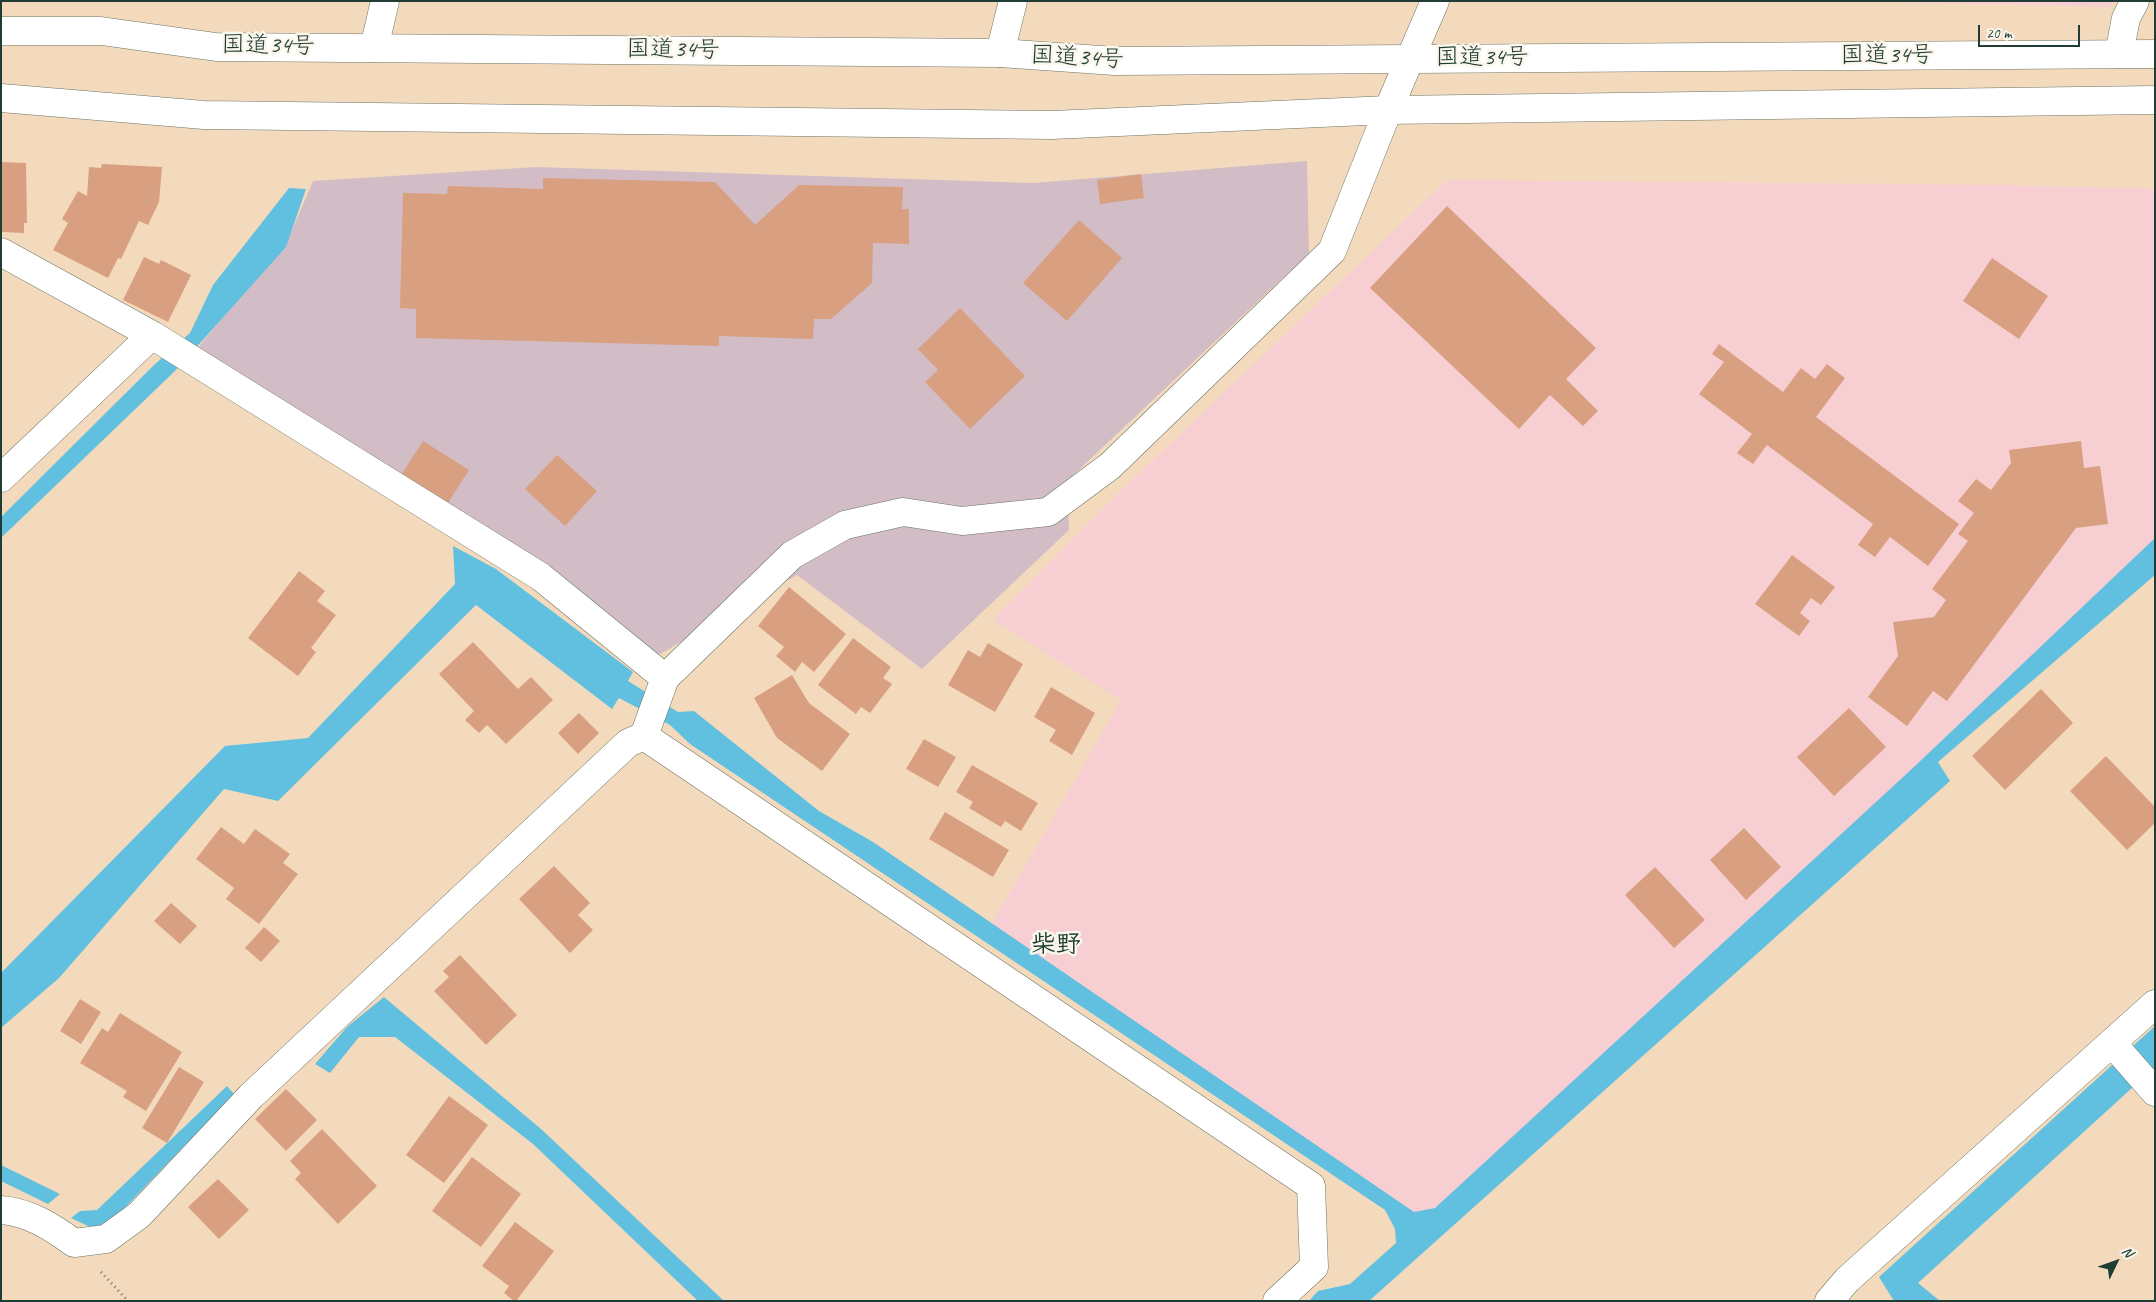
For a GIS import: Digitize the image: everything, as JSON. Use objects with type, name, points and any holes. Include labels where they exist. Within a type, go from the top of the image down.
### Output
[{"type":"main road","points":[[374,48],[385,1]]},
{"type":"main road","points":[[1000,53],[1013,1]]},
{"type":"main road","points":[[1,1210],[16,1211],[53,1228],[74,1244],[106,1239],[139,1215],[251,1096],[628,743],[647,728],[662,684],[792,555],[845,525],[903,512],[962,521],[1048,512],[1110,466],[1332,251],[1434,1]]},
{"type":"main road","points":[[2119,54],[2126,18],[2135,1]]},
{"type":"main road","name":"国道34号","points":[[1,31],[101,32],[216,46],[1000,53],[1115,62],[1411,58],[2155,54]]},
{"type":"main road","name":"国道34号","points":[[1,98],[204,115],[1052,125],[1388,110],[2155,100]]},
{"type":"main road","points":[[1,252],[158,339],[540,577],[662,684]]},
{"type":"main road","points":[[1,478],[158,339]]},
{"type":"main road","points":[[647,728],[1310,1186],[1314,1267],[1277,1301]]},
{"type":"main road","points":[[1830,1301],[1847,1280],[2155,1004]]},
{"type":"main road","points":[[2112,1043],[2152,1089]]},
{"type":"shaded area","points":[[1836,1],[2114,1],[2111,7]]},
{"type":"shaded area","points":[[1307,161],[1309,253],[1067,481],[1069,530],[922,669],[797,575],[655,657],[195,351],[290,235],[313,181],[536,167],[1033,183]]},
{"type":"shaded area","points":[[1447,180],[2007,185],[2155,189],[2155,552],[1424,1232],[987,932],[1121,700],[993,620],[1107,504]]},
{"type":"water","points":[[289,188],[306,189],[286,247],[176,370],[1,538],[1,517],[154,365],[190,333],[213,285]]},
{"type":"water","points":[[2155,538],[2155,575],[1938,762],[1950,781],[1369,1301],[1309,1301],[1318,1291],[1350,1284],[1396,1243],[1395,1229],[1385,1210],[690,744],[670,725],[619,698],[612,709],[476,605],[278,801],[224,789],[59,978],[1,1028],[1,973],[225,746],[308,738],[455,584],[453,546],[496,569],[633,672],[628,681],[678,712],[694,711],[819,811],[873,842],[1414,1212],[1435,1208],[1914,767]]},
{"type":"water","points":[[384,997],[541,1129],[724,1301],[698,1301],[533,1144],[395,1037],[359,1037],[330,1073],[315,1064],[347,1027]]},
{"type":"water","points":[[2155,1026],[2155,1067],[1918,1283],[1940,1301],[1894,1301],[1879,1277]]},
{"type":"water","points":[[227,1086],[234,1094],[110,1223],[90,1227],[71,1218],[80,1211],[97,1210]]},
{"type":"water","points":[[1,1165],[60,1194],[48,1204],[1,1181]]},
{"type":"building","points":[[1,162],[26,163],[27,223],[24,223],[24,233],[2,232]]},
{"type":"building","points":[[102,164],[162,167],[159,202],[148,225],[139,221],[121,259],[118,258],[108,278],[53,250],[68,223],[62,219],[78,191],[87,196],[89,167],[101,168]]},
{"type":"building","points":[[1141,174],[1144,198],[1100,204],[1097,180]]},
{"type":"building","points":[[543,178],[715,182],[755,225],[799,185],[903,187],[902,209],[909,209],[909,244],[873,243],[872,283],[831,319],[814,319],[813,339],[719,336],[719,346],[416,338],[416,309],[400,308],[403,193],[447,194],[448,186],[543,189]]},
{"type":"building","points":[[1447,206],[1596,348],[1566,379],[1598,411],[1583,426],[1550,395],[1519,429],[1370,288]]},
{"type":"building","points":[[1079,220],[1122,258],[1067,321],[1023,283]]},
{"type":"building","points":[[144,257],[159,264],[161,260],[191,275],[168,322],[123,300]]},
{"type":"building","points":[[1992,258],[2048,296],[2019,339],[1963,301]]},
{"type":"building","points":[[960,308],[1025,376],[970,429],[925,382],[938,370],[918,349]]},
{"type":"building","points":[[1719,344],[1783,392],[1801,368],[1815,379],[1827,364],[1845,378],[1816,417],[1959,524],[1928,566],[1890,537],[1875,557],[1858,545],[1873,524],[1767,445],[1753,464],[1737,453],[1752,434],[1699,394],[1724,362],[1712,354]]},
{"type":"building","points":[[423,441],[469,470],[444,509],[398,480]]},
{"type":"building","points":[[2081,441],[2084,468],[2100,466],[2108,524],[2076,528],[1947,701],[1933,691],[1907,726],[1868,697],[1898,656],[1893,622],[1934,617],[1946,600],[1932,589],[1968,541],[1958,534],[1974,513],[1958,501],[1976,479],[1991,490],[2011,463],[2009,450]]},
{"type":"building","points":[[557,455],[597,491],[565,526],[525,489]]},
{"type":"building","points":[[1792,555],[1835,587],[1821,605],[1811,598],[1800,613],[1810,621],[1799,636],[1755,604]]},
{"type":"building","points":[[299,571],[325,591],[317,601],[336,615],[311,648],[316,652],[298,676],[248,638]]},
{"type":"building","points":[[789,587],[846,634],[814,672],[802,662],[795,672],[776,656],[784,647],[758,626]]},
{"type":"building","points":[[853,638],[891,667],[883,678],[892,684],[870,713],[861,707],[856,714],[818,685]]},
{"type":"building","points":[[473,642],[518,689],[531,677],[553,700],[506,744],[487,725],[479,733],[465,720],[474,711],[439,674]]},
{"type":"building","points":[[988,643],[1023,664],[995,712],[948,685],[968,650],[980,657]]},
{"type":"building","points":[[792,675],[809,703],[850,734],[822,771],[777,738],[754,698]]},
{"type":"building","points":[[1051,687],[1095,713],[1072,755],[1049,741],[1056,730],[1034,717]]},
{"type":"building","points":[[2041,689],[2073,723],[2005,790],[1972,756]]},
{"type":"building","points":[[1849,708],[1886,747],[1834,796],[1797,757]]},
{"type":"building","points":[[579,713],[599,733],[578,754],[558,733]]},
{"type":"building","points":[[924,739],[956,757],[938,787],[906,769]]},
{"type":"building","points":[[2106,756],[2155,807],[2155,823],[2127,850],[2070,791]]},
{"type":"building","points":[[972,765],[1038,803],[1021,831],[1005,821],[1001,827],[969,808],[973,802],[956,792]]},
{"type":"building","points":[[945,812],[1009,850],[993,877],[929,839]]},
{"type":"building","points":[[221,827],[244,844],[255,829],[290,854],[283,863],[298,874],[259,924],[226,899],[234,888],[196,859]]},
{"type":"building","points":[[1744,828],[1781,867],[1746,900],[1710,860]]},
{"type":"building","points":[[554,866],[590,903],[578,915],[593,930],[570,953],[519,899]]},
{"type":"building","points":[[1655,867],[1705,920],[1674,948],[1625,895]]},
{"type":"building","points":[[171,903],[197,926],[180,944],[154,921]]},
{"type":"building","points":[[264,927],[280,941],[261,962],[245,948]]},
{"type":"building","points":[[460,955],[517,1015],[486,1045],[434,991],[449,977],[443,971]]},
{"type":"building","points":[[80,999],[101,1012],[81,1044],[60,1031]]},
{"type":"building","points":[[120,1013],[182,1052],[146,1111],[123,1097],[127,1091],[80,1063],[102,1028],[108,1032]]},
{"type":"building","points":[[179,1067],[204,1082],[167,1143],[142,1128]]},
{"type":"building","points":[[286,1089],[317,1120],[286,1151],[255,1119]]},
{"type":"building","points":[[449,1096],[488,1125],[444,1183],[406,1155]]},
{"type":"building","points":[[322,1129],[377,1186],[338,1224],[295,1179],[301,1173],[290,1161]]},
{"type":"building","points":[[472,1157],[521,1194],[481,1247],[432,1211]]},
{"type":"building","points":[[218,1179],[249,1210],[219,1239],[188,1207]]},
{"type":"building","points":[[515,1222],[554,1251],[516,1301],[514,1301],[504,1293],[509,1286],[482,1266]]},
{"type":"district","name":"柴野","points":[[1056,945]]}]
